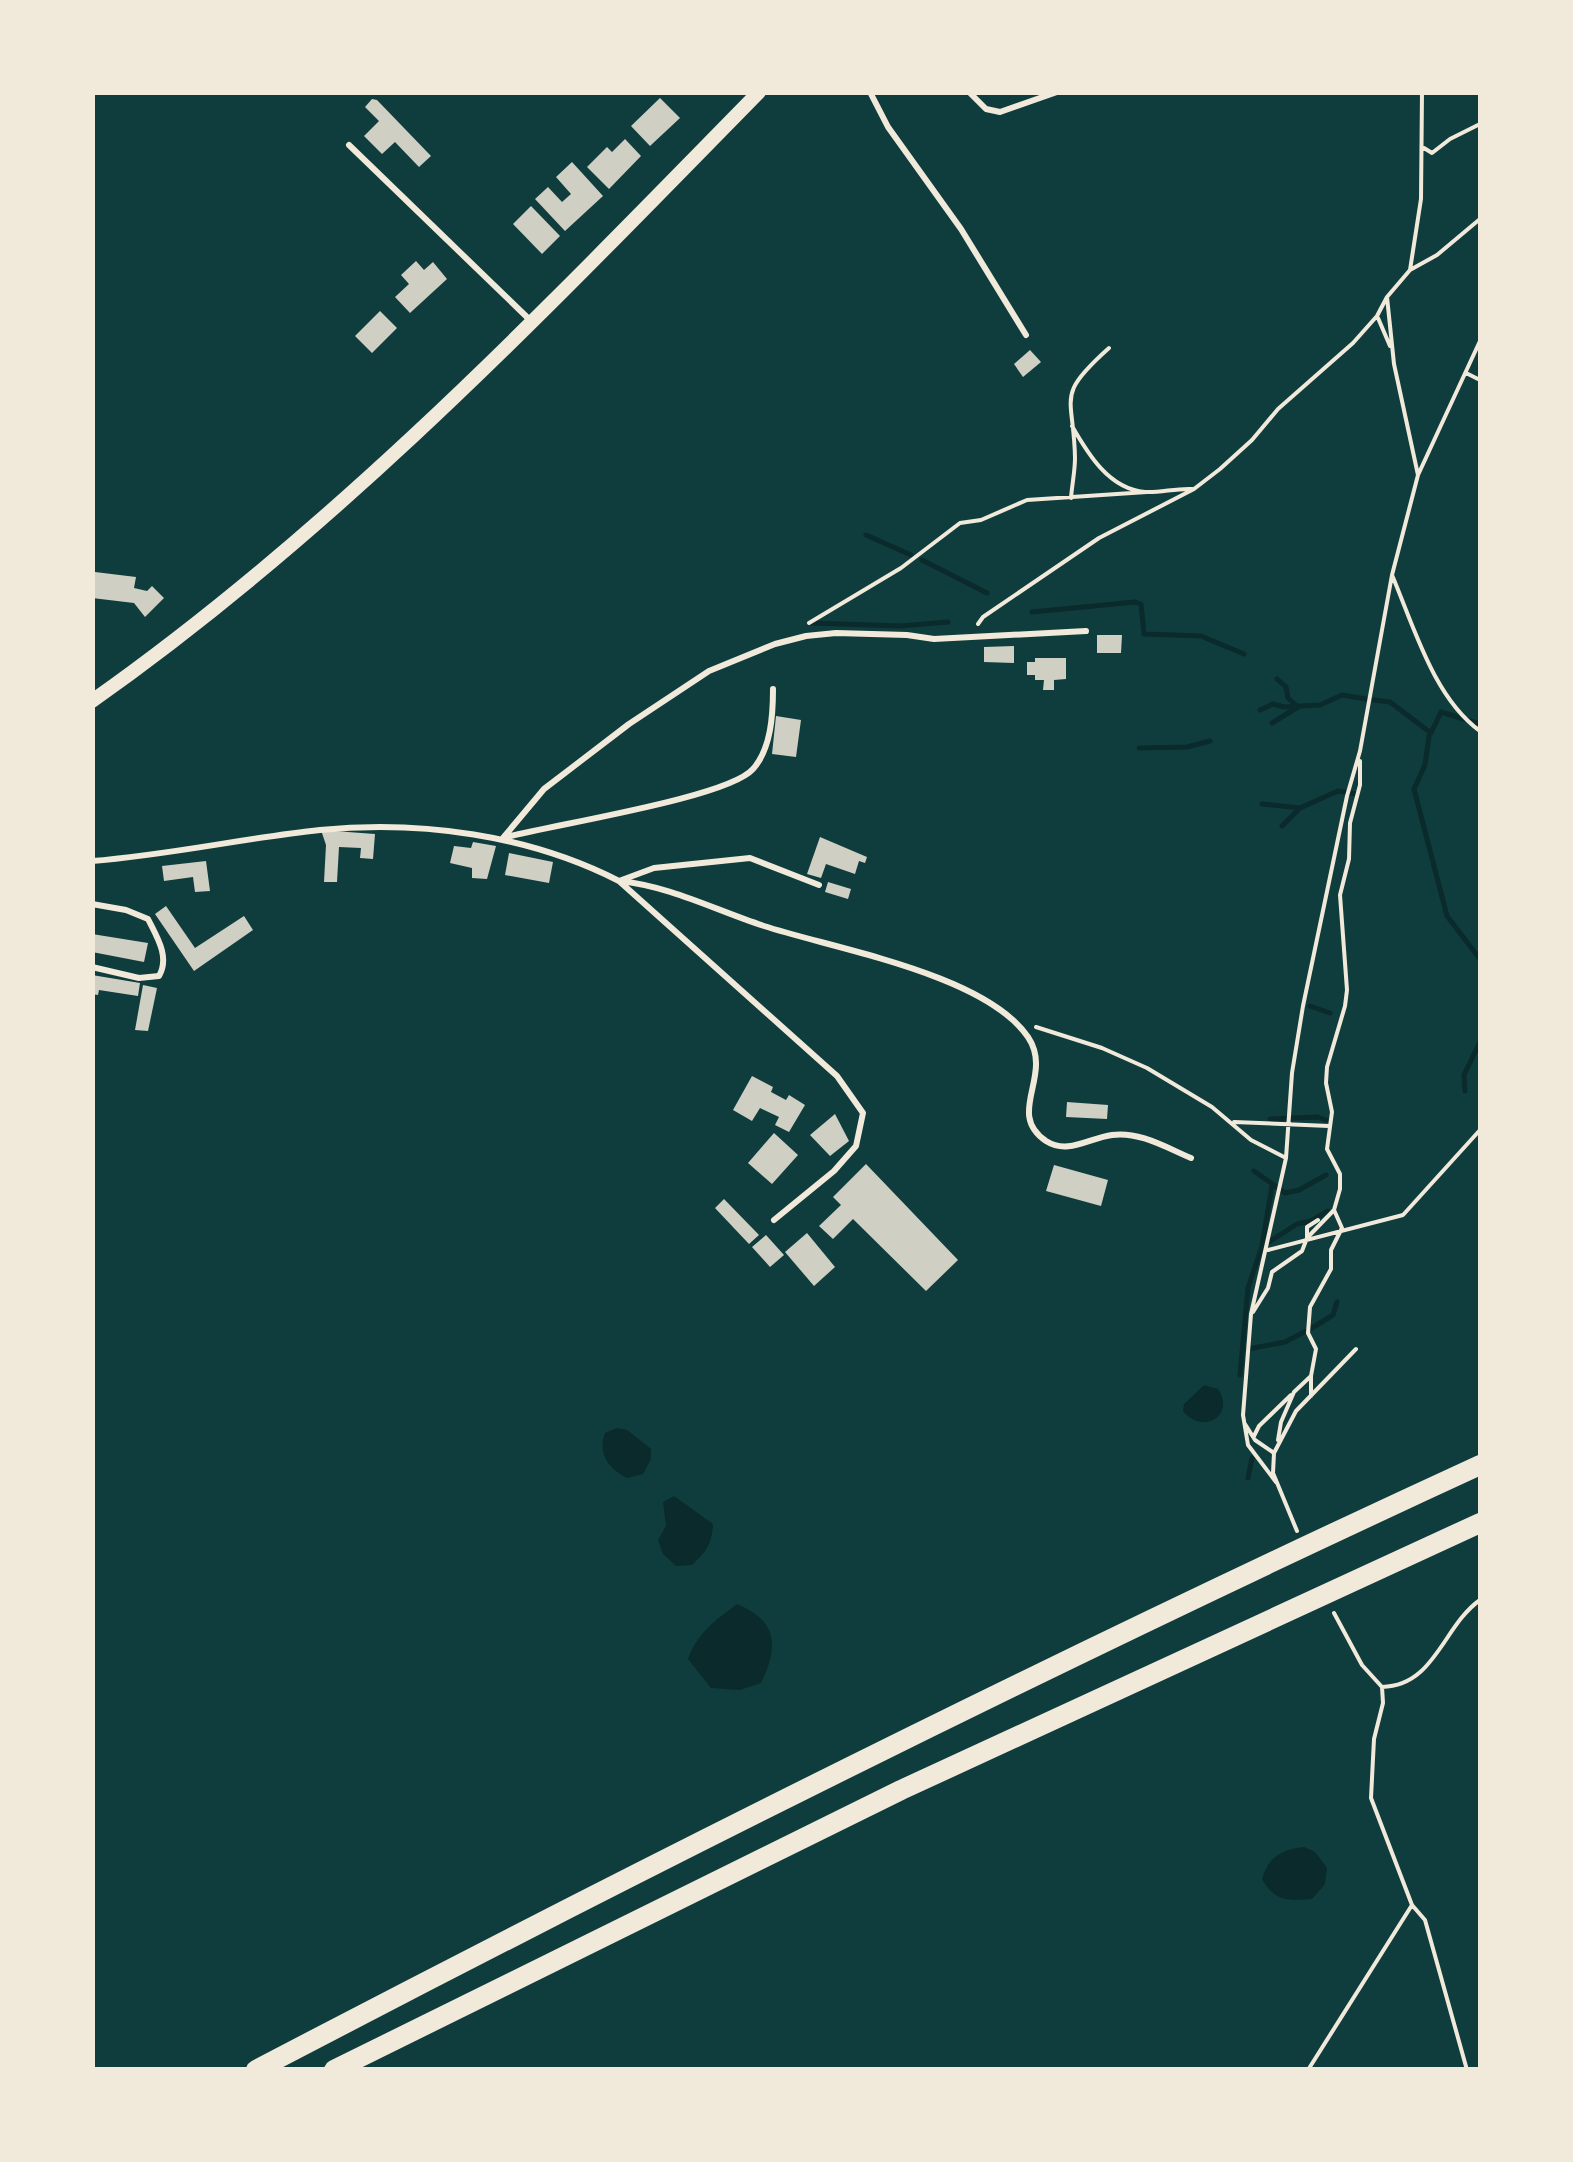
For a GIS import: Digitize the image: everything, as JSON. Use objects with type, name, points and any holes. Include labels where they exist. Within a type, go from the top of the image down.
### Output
[{"type":"highway","points":[[256,2070],[878,1754],[1296,1550],[1480,1465]]},
{"type":"highway","points":[[334,2070],[901,1790],[1480,1523]]},
{"type":"street","points":[[92,701],[164,651],[424,429],[759,92]]},
{"type":"lane","points":[[870,92],[888,128],[961,229],[1026,335]]},
{"type":"lane","points":[[969,92],[986,110],[1000,112],[1057,92]]},
{"type":"lane","points":[[349,145],[532,322]]},
{"type":"lane","points":[[503,838],[544,790],[629,724],[709,670],[763,648],[806,636],[836,633],[934,639],[1086,631]]},
{"type":"lane","points":[[503,838],[674,799],[746,777],[762,756],[772,718],[773,689]]},
{"type":"lane","points":[[92,861],[321,830],[381,828],[503,838],[595,868],[619,880],[837,1076],[863,1113],[856,1146],[808,1194],[774,1220]]},
{"type":"lane","points":[[619,880],[654,868],[750,858],[819,885]]},
{"type":"lane","points":[[619,880],[653,884],[762,925],[881,958],[953,984],[1010,1017],[1027,1036],[1036,1053],[1036,1084],[1027,1112],[1034,1132],[1055,1146],[1070,1147],[1117,1134],[1139,1137],[1192,1158]]},
{"type":"lane","points":[[92,967],[139,978],[159,976],[164,967],[162,945],[148,919],[93,904]]},
{"type":"path","points":[[1410,270],[1423,168],[1422,92]]},
{"type":"path","points":[[1423,168],[1432,153],[1450,139],[1480,124]]},
{"type":"path","points":[[1424,148],[1432,153]]},
{"type":"path","points":[[974,633],[983,616],[1099,538],[1194,489],[1252,440],[1278,409],[1323,373],[1377,316],[1387,296],[1410,270],[1436,255],[1480,219]]},
{"type":"path","points":[[1387,296],[1392,350],[1418,476]]},
{"type":"path","points":[[1377,316],[1392,350]]},
{"type":"path","points":[[1299,1536],[1276,1482],[1248,1445],[1243,1415],[1251,1314],[1284,1170],[1304,1006],[1360,751],[1392,575],[1418,476],[1480,342]]},
{"type":"path","points":[[1070,498],[1075,458],[1070,394],[1084,371],[1109,348]]},
{"type":"path","points":[[1466,373],[1480,380]]},
{"type":"path","points":[[1070,422],[1088,453],[1122,488],[1147,492]]},
{"type":"path","points":[[1414,453],[1418,460],[1428,457]]},
{"type":"path","points":[[804,626],[901,568],[960,523],[981,520],[1027,500],[1194,489]]},
{"type":"path","points":[[1392,575],[1434,673],[1462,715],[1480,731]]},
{"type":"path","points":[[1311,1396],[1316,1349],[1308,1334],[1310,1307],[1331,1269],[1331,1250],[1341,1231],[1334,1210],[1340,1174],[1327,1149],[1332,1112],[1326,1083],[1347,990],[1340,895],[1349,859],[1350,822],[1360,785],[1360,751]]},
{"type":"path","points":[[1010,1017],[1102,1048],[1147,1068],[1230,1121],[1251,1140],[1286,1158]]},
{"type":"path","points":[[1230,1121],[1329,1126]]},
{"type":"path","points":[[1266,1250],[1403,1215],[1480,1130]]},
{"type":"path","points":[[1272,1153],[1284,1170]]},
{"type":"path","points":[[1251,1314],[1261,1303],[1272,1272],[1302,1250],[1322,1218],[1334,1210]]},
{"type":"path","points":[[1278,1440],[1296,1411],[1356,1349]]},
{"type":"path","points":[[1255,1440],[1259,1426],[1311,1376]]},
{"type":"path","points":[[1276,1482],[1274,1453],[1281,1422],[1294,1392]]},
{"type":"path","points":[[1243,1415],[1255,1440],[1274,1453]]},
{"type":"path","points":[[1382,1688],[1411,1681],[1480,1600]]},
{"type":"path","points":[[1331,1607],[1356,1655],[1382,1688],[1371,1798],[1412,1904],[1425,1920],[1467,2070]]},
{"type":"path","points":[[1308,2070],[1412,1904]]},
{"type":"water","points":[[1204,1385],[1218,1389],[1223,1407],[1215,1419],[1199,1422],[1183,1411],[1184,1404]]},
{"type":"water","points":[[617,1428],[627,1430],[651,1449],[651,1459],[643,1474],[627,1478],[606,1460],[605,1433]]},
{"type":"water","points":[[674,1496],[713,1524],[707,1547],[692,1565],[676,1566],[663,1554],[658,1540],[666,1526],[663,1502]]},
{"type":"water","points":[[737,1604],[761,1618],[767,1627],[772,1646],[767,1670],[761,1683],[740,1690],[711,1688],[688,1659],[702,1634]]},
{"type":"water","points":[[1304,1847],[1315,1852],[1327,1868],[1325,1884],[1312,1899],[1277,1896],[1262,1879],[1268,1865],[1282,1852]]},
{"type":"building","points":[[660,98],[680,118],[650,146],[631,126]]},
{"type":"building","points":[[372,99],[431,156],[419,167],[395,142],[382,154],[364,136],[379,121],[365,107]]},
{"type":"building","points":[[625,139],[641,156],[609,189],[587,167],[607,147],[612,152]]},
{"type":"building","points":[[572,162],[603,196],[565,231],[535,199],[548,187],[562,202],[571,194],[556,177]]},
{"type":"building","points":[[531,206],[560,236],[542,254],[513,224]]},
{"type":"building","points":[[416,261],[424,270],[433,262],[447,279],[410,313],[395,297],[409,284],[401,275]]},
{"type":"building","points":[[380,311],[397,328],[372,353],[355,336]]},
{"type":"building","points":[[1030,350],[1041,362],[1023,377],[1014,364]]},
{"type":"building","points":[[95,572],[136,577],[134,588],[147,591],[152,586],[164,598],[145,617],[134,603],[92,598]]},
{"type":"building","points":[[1097,635],[1122,635],[1121,653],[1097,653]]},
{"type":"building","points":[[1014,646],[1014,663],[984,662],[984,647]]},
{"type":"building","points":[[1035,658],[1066,658],[1066,679],[1054,680],[1054,690],[1043,690],[1044,680],[1027,675],[1027,662],[1035,662]]},
{"type":"building","points":[[776,716],[801,720],[796,757],[772,754]]},
{"type":"building","points":[[321,830],[375,834],[373,859],[360,858],[361,848],[339,847],[337,882],[324,882],[326,845]]},
{"type":"building","points":[[820,837],[867,857],[865,863],[859,861],[855,874],[826,864],[821,878],[807,874]]},
{"type":"building","points":[[473,842],[496,846],[487,879],[472,878],[472,868],[450,863],[454,846],[471,848]]},
{"type":"building","points":[[509,853],[553,862],[549,883],[505,875]]},
{"type":"building","points":[[206,861],[210,891],[195,892],[193,877],[164,881],[162,866]]},
{"type":"building","points":[[828,882],[851,889],[848,899],[825,892]]},
{"type":"building","points":[[166,906],[195,948],[244,916],[253,930],[194,971],[155,914]]},
{"type":"building","points":[[92,934],[148,943],[144,962],[92,952]]},
{"type":"building","points":[[92,975],[140,983],[138,996],[99,990],[98,995],[92,994]]},
{"type":"building","points":[[143,985],[157,988],[148,1031],[135,1030]]},
{"type":"building","points":[[752,1076],[773,1087],[771,1092],[786,1100],[789,1095],[805,1105],[789,1132],[775,1125],[779,1117],[760,1108],[752,1121],[733,1110]]},
{"type":"building","points":[[1067,1102],[1108,1105],[1107,1119],[1066,1117]]},
{"type":"building","points":[[835,1114],[849,1141],[830,1156],[810,1135]]},
{"type":"building","points":[[774,1133],[798,1155],[772,1184],[748,1163]]},
{"type":"building","points":[[866,1164],[958,1260],[926,1291],[853,1219],[833,1239],[819,1226],[841,1205],[833,1197]]},
{"type":"building","points":[[1054,1165],[1108,1180],[1101,1206],[1046,1191]]},
{"type":"building","points":[[724,1199],[759,1235],[749,1244],[715,1208]]},
{"type":"building","points":[[807,1233],[835,1267],[814,1286],[785,1252]]},
{"type":"building","points":[[766,1235],[784,1255],[770,1267],[752,1247]]},
{"type":"waterway","points":[[866,535],[911,555]]},
{"type":"waterway","points":[[922,560],[987,593]]},
{"type":"waterway","points":[[1032,612],[1135,602],[1141,604],[1144,634],[1201,636],[1244,654]]},
{"type":"waterway","points":[[811,623],[900,626],[948,622]]},
{"type":"waterway","points":[[1272,723],[1298,707],[1277,679]]},
{"type":"waterway","points":[[1260,710],[1273,704],[1320,705],[1342,695],[1366,699]]},
{"type":"waterway","points":[[1374,700],[1390,702],[1431,733],[1441,712],[1480,724]]},
{"type":"waterway","points":[[1429,736],[1425,765],[1414,789],[1447,916],[1480,959]]},
{"type":"waterway","points":[[1139,748],[1187,747],[1210,741]]},
{"type":"waterway","points":[[1282,826],[1300,808],[1338,791],[1356,794]]},
{"type":"waterway","points":[[1262,804],[1300,808]]},
{"type":"waterway","points":[[1310,1006],[1330,1013]]},
{"type":"waterway","points":[[1465,1091],[1464,1075],[1480,1042]]},
{"type":"waterway","points":[[1270,1119],[1326,1120]]},
{"type":"waterway","points":[[1254,1171],[1285,1193],[1326,1175]]},
{"type":"waterway","points":[[1240,1375],[1248,1288],[1262,1246],[1272,1186]]},
{"type":"waterway","points":[[1264,1245],[1297,1224],[1328,1211]]},
{"type":"waterway","points":[[1312,1328],[1333,1315],[1337,1302]]},
{"type":"waterway","points":[[1248,1349],[1285,1342],[1306,1331]]},
{"type":"waterway","points":[[1248,1478],[1252,1458]]}]
